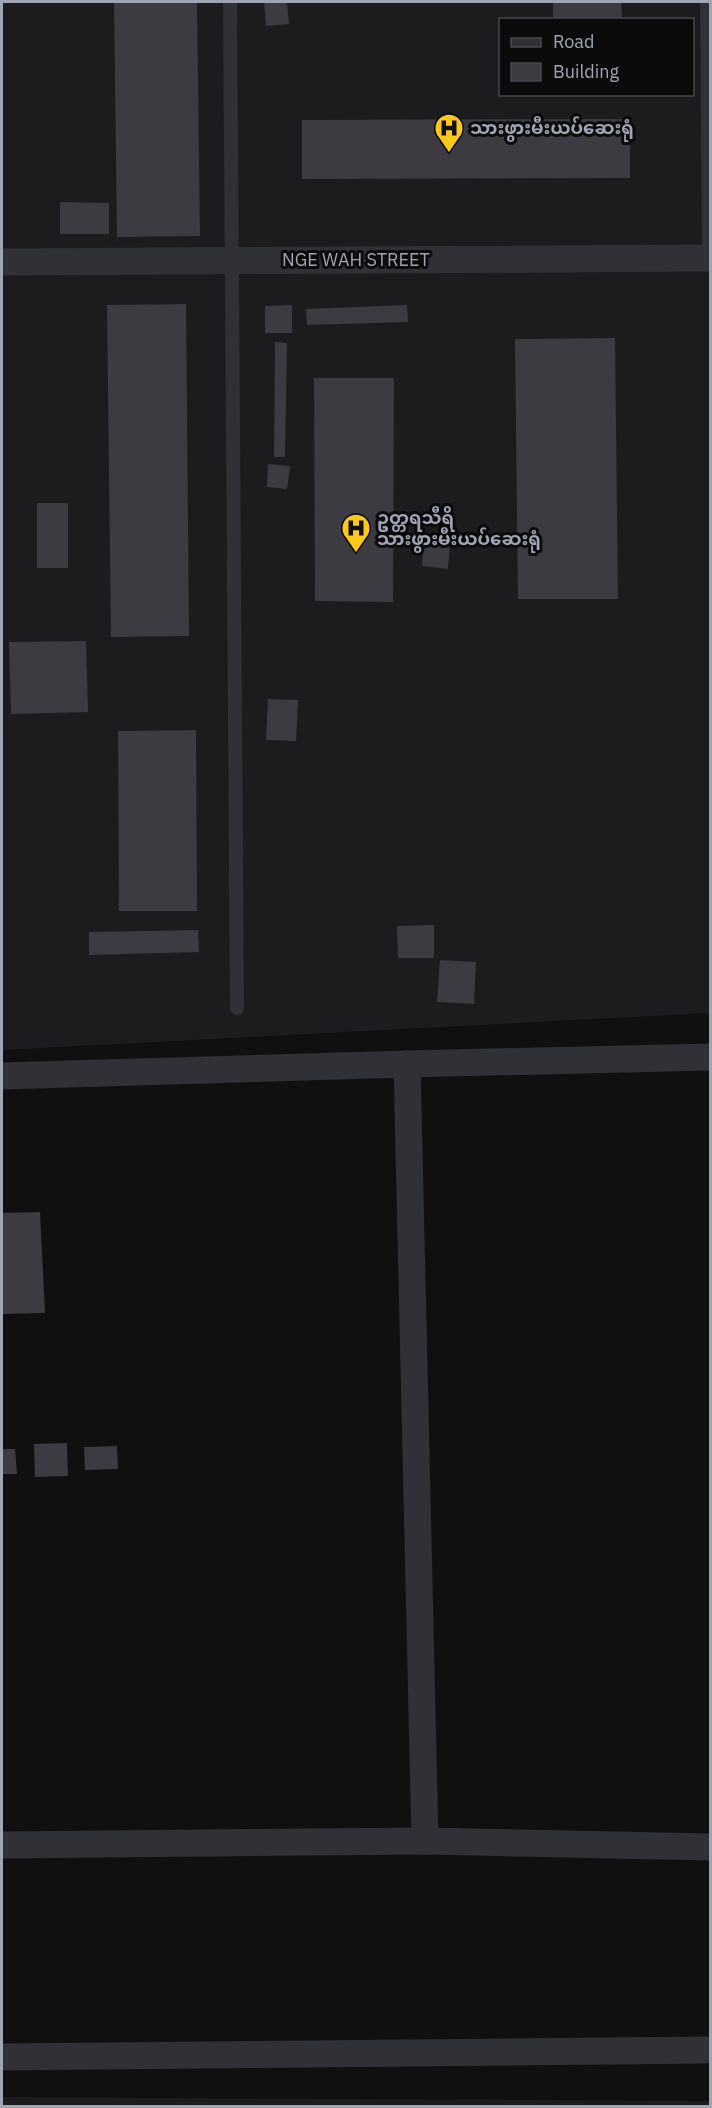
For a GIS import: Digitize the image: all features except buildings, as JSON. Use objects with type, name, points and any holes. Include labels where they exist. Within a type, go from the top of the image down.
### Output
[{"type":"street","name":"NGE WAH STREET","points":[[2,262],[710,258]]},
{"type":"street","points":[[2,1076],[711,1057]]},
{"type":"street","points":[[407,1064],[425,1841]]},
{"type":"street","points":[[2,1845],[425,1841],[711,1847]]},
{"type":"street","points":[[2,2057],[711,2050]]},
{"type":"lane","points":[[230,2],[237,1008]]},
{"type":"lane","points":[[707,2],[710,258]]},
{"type":"shaded area","name":"ဥတ္တရသီရိ သားဖွားမီးယပ်ဆေးရုံ","points":[[2,2],[710,2],[710,1013],[2,1050]]},
{"type":"shaded area","points":[[2,2097],[710,2101],[710,2106],[2,2106]]},
{"type":"place","name":"သားဖွားမီးယပ်ဆေးရုံ","points":[[449,154]]},
{"type":"place","name":"ဥတ္တရသီရိ သားဖွားမီးယပ်ဆေးရုံ","points":[[356,554]]}]
